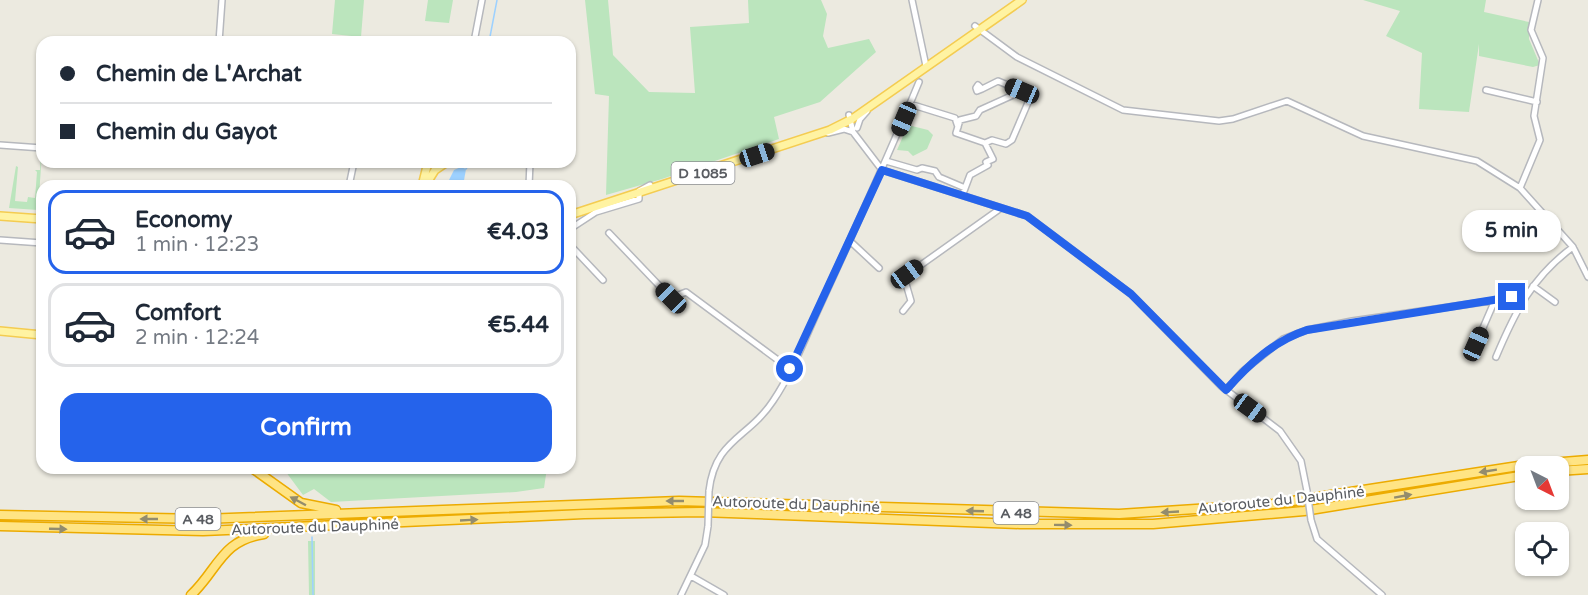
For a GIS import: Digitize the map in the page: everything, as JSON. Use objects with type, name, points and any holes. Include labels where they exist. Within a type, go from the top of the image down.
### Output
[{"type":"highway","name":"Autoroute du Dauphiné","points":[[0,515],[193,519],[592,502],[700,501],[1039,513],[1160,512],[1291,502],[1525,465],[1588,460]]},
{"type":"highway","points":[[1569,470],[1588,469]]},
{"type":"highway","points":[[260,474],[295,500],[313,508],[396,512]]},
{"type":"highway","name":"Autoroute du Dauphiné","points":[[0,526],[143,531],[305,528],[642,512],[781,514],[1030,524],[1171,523],[1304,511],[1515,477]]},
{"type":"highway","points":[[191,595],[235,543],[255,535],[305,528]]},
{"type":"main road","name":"D 1085","points":[[576,208],[810,133],[853,124],[925,64],[1014,0]]},
{"type":"main road","name":"D 1085","points":[[976,28],[1022,0]]},
{"type":"main road","name":"D 1085","points":[[576,213],[853,124],[925,64]]},
{"type":"main road","points":[[430,180],[440,168]]},
{"type":"main road","points":[[0,216],[36,219]]},
{"type":"main road","points":[[0,332],[36,334]]},
{"type":"street","points":[[219,36],[222,0]]},
{"type":"street","points":[[475,36],[482,0]]},
{"type":"street","points":[[912,0],[925,64]]},
{"type":"street","points":[[1520,188],[1540,140],[1534,116],[1543,58],[1531,30],[1538,0]]},
{"type":"street","points":[[976,28],[1017,57],[1123,110],[1219,121],[1287,101],[1363,136],[1477,161],[1520,188],[1573,247],[1588,277]]},
{"type":"street","points":[[982,89],[998,81],[1022,91],[1030,98],[1012,140],[1006,144],[992,140],[985,143],[956,133],[960,120],[965,121],[976,116],[981,110],[1022,91]]},
{"type":"street","points":[[681,595],[705,545],[709,491],[712,472],[718,456],[765,412],[790,369],[850,241],[920,82]]},
{"type":"street","points":[[1486,90],[1537,102]]},
{"type":"street","points":[[910,104],[955,118],[958,127]]},
{"type":"street","points":[[812,137],[844,129],[853,124],[858,139],[882,170],[1027,216],[1131,294],[1226,390],[1274,425],[1287,439],[1301,461],[1311,520],[1317,539],[1382,595]]},
{"type":"street","points":[[963,196],[970,175],[988,165],[986,162],[993,159],[985,143]]},
{"type":"street","points":[[0,145],[36,148]]},
{"type":"street","points":[[886,161],[901,167],[936,171],[939,177],[965,188]]},
{"type":"street","points":[[576,225],[596,212],[639,199],[638,194],[650,185]]},
{"type":"street","points":[[903,311],[911,301],[904,277],[1001,208]]},
{"type":"street","points":[[609,233],[671,298],[676,298],[682,291],[687,292],[790,369]]},
{"type":"street","points":[[0,240],[36,243]]},
{"type":"street","points":[[850,241],[879,268]]},
{"type":"street","points":[[1496,357],[1524,296],[1559,257],[1573,247]]},
{"type":"street","points":[[576,251],[603,280]]},
{"type":"street","points":[[1533,286],[1555,302]]},
{"type":"street","points":[[1226,390],[1243,371],[1283,339],[1307,330],[1524,296]]},
{"type":"street","points":[[1476,344],[1496,300]]},
{"type":"street","points":[[691,576],[724,595]]},
{"type":"green space","points":[[335,0],[364,0],[361,36],[332,34]]},
{"type":"green space","points":[[428,0],[453,0],[449,23],[425,21]]},
{"type":"green space","points":[[585,0],[608,0],[613,55],[649,92],[695,93],[690,27],[749,23],[748,0],[821,0],[827,14],[823,36],[828,48],[869,39],[876,52],[820,102],[774,117],[779,139],[662,179],[606,195],[609,96],[595,94]]},
{"type":"green space","points":[[1363,0],[1486,0],[1484,12],[1529,22],[1529,39],[1540,65],[1533,67],[1479,56],[1479,44],[1469,112],[1419,109],[1422,53],[1386,36],[1400,11]]},
{"type":"green space","points":[[908,125],[928,130],[933,135],[927,149],[913,156],[908,151],[897,150]]},
{"type":"green space","points":[[16,166],[18,167],[15,201],[27,202],[28,197],[35,198],[36,185],[36,210],[9,208]]},
{"type":"green space","points":[[41,168],[40,180],[36,180],[35,170]]},
{"type":"green space","points":[[287,474],[546,474],[544,488],[516,492],[331,502],[314,489],[303,495]]},
{"type":"green space","points":[[308,541],[315,541],[315,595],[309,595]]},
{"type":"water","points":[[466,169],[464,180],[449,180],[454,170]]},
{"type":"waterway","points":[[490,36],[497,0]]},
{"type":"waterway","points":[[312,537],[313,595]]},
{"type":"route","points":[[790,369],[882,170],[1027,216],[1046,228],[1131,294],[1226,390],[1243,371],[1283,339],[1307,330],[1512,297]]}]
